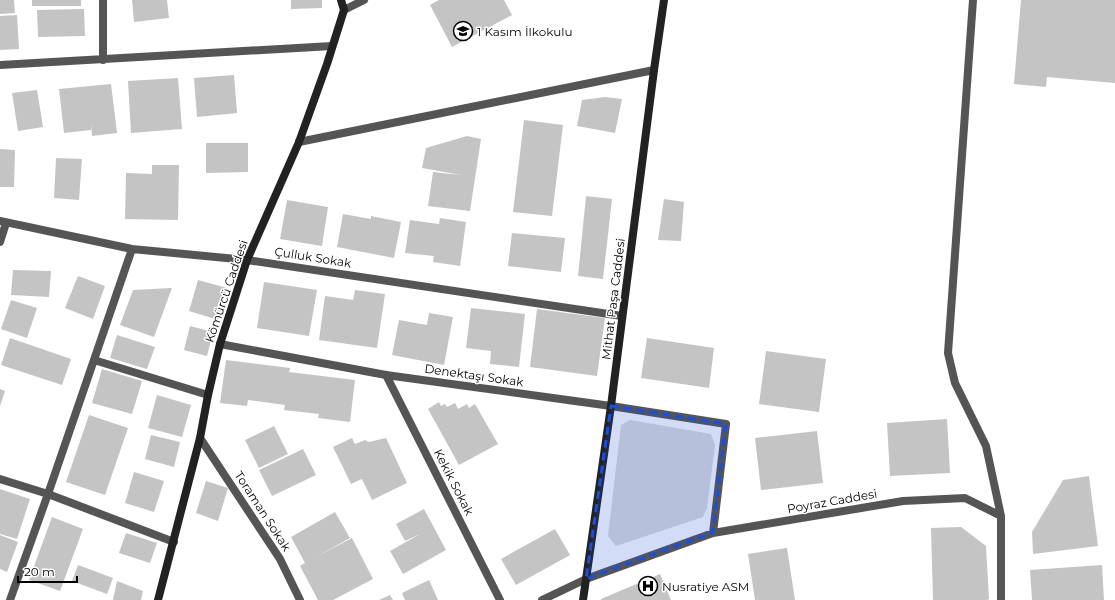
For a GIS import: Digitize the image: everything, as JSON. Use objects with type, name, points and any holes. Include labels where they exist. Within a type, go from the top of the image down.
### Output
[{"type":"street","points":[[103,0],[103,60]]},
{"type":"street","points":[[341,0],[344,10],[364,0]]},
{"type":"street","name":"Mithat Paşa Caddesi","points":[[583,600],[611,406],[664,0]]},
{"type":"street","points":[[973,0],[948,353],[955,383],[986,446],[1001,516],[1001,600]]},
{"type":"street","name":"Kömürcü Caddesi","points":[[158,600],[200,438],[220,344],[247,260],[299,142],[344,10]]},
{"type":"street","points":[[0,65],[332,46]]},
{"type":"street","points":[[299,142],[654,70]]},
{"type":"street","points":[[0,242],[3,222]]},
{"type":"street","name":"Çulluk Sokak","points":[[3,222],[132,249],[247,260],[622,316]]},
{"type":"street","points":[[10,600],[132,249]]},
{"type":"street","name":"Denektaşı Sokak","points":[[220,344],[386,374],[726,424],[713,533]]},
{"type":"street","points":[[94,360],[208,395]]},
{"type":"street","name":"Kekik Sokak","points":[[386,374],[500,600]]},
{"type":"street","name":"Toraman Sokak","points":[[200,438],[280,559],[300,600]]},
{"type":"street","points":[[0,480],[48,494],[174,542]]},
{"type":"street","name":"Poyraz Caddesi","points":[[542,600],[586,579],[713,533],[903,501],[965,498],[1001,516]]},
{"type":"highlighted area","points":[[611,406],[726,424],[713,533],[586,579]]},
{"type":"shaded area","points":[[630,420],[711,434],[715,445],[707,508],[703,517],[616,546],[608,536],[621,425]]},
{"type":"building","points":[[0,0],[14,0],[15,13],[0,14]]},
{"type":"building","points":[[32,0],[81,0],[81,6],[32,6]]},
{"type":"building","points":[[132,0],[167,0],[169,18],[134,22]]},
{"type":"building","points":[[291,0],[322,0],[322,8],[291,9]]},
{"type":"building","name":"1 Kasım İlkokulu","points":[[439,0],[504,0],[512,15],[452,47],[430,5]]},
{"type":"building","points":[[1021,0],[1115,0],[1115,83],[1047,77],[1046,87],[1014,84]]},
{"type":"building","points":[[84,9],[85,36],[38,37],[37,10]]},
{"type":"building","points":[[17,15],[19,49],[0,50],[0,16]]},
{"type":"building","points":[[234,75],[237,113],[197,117],[194,78]]},
{"type":"building","points":[[178,78],[182,129],[131,133],[128,81]]},
{"type":"building","points":[[111,84],[117,133],[92,136],[91,124],[91,130],[64,133],[59,89]]},
{"type":"building","points":[[37,90],[43,127],[18,131],[12,93]]},
{"type":"building","points":[[605,97],[622,99],[615,133],[577,126],[582,100]]},
{"type":"building","points":[[524,120],[563,125],[552,216],[513,212]]},
{"type":"building","points":[[467,136],[481,139],[470,211],[428,206],[433,172],[461,175],[422,168],[426,148]]},
{"type":"building","points":[[206,143],[248,143],[248,172],[206,173]]},
{"type":"building","points":[[0,149],[15,150],[14,187],[0,187]]},
{"type":"building","points":[[56,158],[82,159],[79,200],[54,198]]},
{"type":"building","points":[[152,165],[179,165],[178,220],[125,219],[126,173],[152,174]]},
{"type":"building","points":[[586,196],[612,199],[603,279],[578,276]]},
{"type":"building","points":[[664,199],[684,202],[681,241],[658,240]]},
{"type":"building","points":[[287,200],[328,207],[322,246],[280,239]]},
{"type":"building","points":[[343,214],[371,219],[371,216],[401,222],[394,258],[337,247]]},
{"type":"building","points":[[440,218],[466,222],[460,266],[433,262],[434,256],[405,253],[410,220],[439,224]]},
{"type":"building","points":[[512,233],[565,238],[561,272],[508,266]]},
{"type":"building","points":[[13,270],[51,271],[49,297],[11,295]]},
{"type":"building","points":[[78,276],[105,286],[93,319],[65,308]]},
{"type":"building","points":[[198,280],[227,288],[218,320],[189,311]]},
{"type":"building","points":[[264,282],[317,290],[309,336],[257,328]]},
{"type":"building","points":[[172,288],[154,337],[120,325],[133,290]]},
{"type":"building","points":[[355,290],[385,294],[377,348],[319,340],[325,296],[353,300]]},
{"type":"building","points":[[11,300],[37,308],[27,338],[1,329]]},
{"type":"building","points":[[471,308],[525,314],[519,367],[490,364],[491,351],[466,348]]},
{"type":"building","points":[[537,309],[605,318],[597,376],[530,367]]},
{"type":"building","points":[[429,313],[453,317],[444,365],[392,355],[399,320],[427,325]]},
{"type":"building","points":[[190,326],[213,332],[207,356],[184,350]]},
{"type":"building","points":[[117,335],[155,347],[147,369],[110,358]]},
{"type":"building","points":[[10,338],[71,359],[62,385],[1,365]]},
{"type":"building","points":[[647,338],[714,348],[709,388],[641,378]]},
{"type":"building","points":[[766,351],[826,359],[819,412],[759,404]]},
{"type":"building","points":[[226,360],[290,368],[289,372],[355,380],[350,422],[318,418],[319,414],[284,410],[285,405],[248,400],[247,406],[220,403]]},
{"type":"building","points":[[102,369],[142,381],[132,414],[92,403]]},
{"type":"building","points":[[0,389],[5,391],[0,406]]},
{"type":"building","points":[[157,395],[191,405],[182,437],[148,428]]},
{"type":"building","points":[[439,402],[441,406],[445,404],[447,407],[455,403],[458,409],[467,404],[469,408],[475,404],[498,444],[459,465],[428,409]]},
{"type":"building","points":[[89,415],[128,428],[105,495],[66,482]]},
{"type":"building","points":[[947,419],[950,473],[890,476],[887,423]]},
{"type":"building","points":[[274,426],[288,454],[259,468],[245,440]]},
{"type":"building","points":[[817,431],[823,483],[761,490],[755,438]]},
{"type":"building","points":[[151,435],[180,442],[174,467],[145,459]]},
{"type":"building","points":[[352,438],[355,444],[365,440],[369,442],[386,438],[407,483],[372,500],[362,479],[351,484],[333,447]]},
{"type":"building","points":[[303,449],[316,475],[272,496],[259,470]]},
{"type":"building","points":[[134,472],[164,481],[154,512],[125,503]]},
{"type":"building","points":[[1089,476],[1098,546],[1033,554],[1032,532],[1063,480]]},
{"type":"building","points":[[206,481],[228,488],[218,521],[196,513]]},
{"type":"building","points":[[0,489],[30,499],[17,539],[0,534]]},
{"type":"building","points":[[424,509],[446,550],[403,574],[390,551],[420,534],[405,541],[396,524]]},
{"type":"building","points":[[335,512],[350,538],[316,557],[352,538],[373,579],[333,600],[318,600],[300,566],[305,563],[291,537]]},
{"type":"building","points":[[52,517],[83,529],[60,591],[29,580]]},
{"type":"building","points":[[961,527],[986,546],[989,599],[933,600],[931,528]]},
{"type":"building","points":[[555,529],[570,555],[516,585],[501,559]]},
{"type":"building","points":[[126,533],[157,543],[150,563],[119,553]]},
{"type":"building","points":[[0,535],[18,542],[7,572],[0,569]]},
{"type":"building","points":[[787,548],[795,600],[755,600],[748,554]]},
{"type":"building","points":[[78,565],[113,578],[107,594],[72,581]]},
{"type":"building","points":[[1102,565],[1104,600],[1032,600],[1030,570]]},
{"type":"building","name":"Nusratiye ASM","points":[[660,574],[671,600],[601,600],[601,599]]},
{"type":"building","points":[[429,580],[438,600],[405,600],[402,593]]},
{"type":"building","points":[[117,581],[143,591],[141,600],[113,600]]},
{"type":"building","points":[[390,595],[393,600],[379,600]]},
{"type":"place","name":"1 Kasım İlkokulu","points":[[463,31]]},
{"type":"place","name":"Nusratiye ASM","points":[[648,586]]}]
